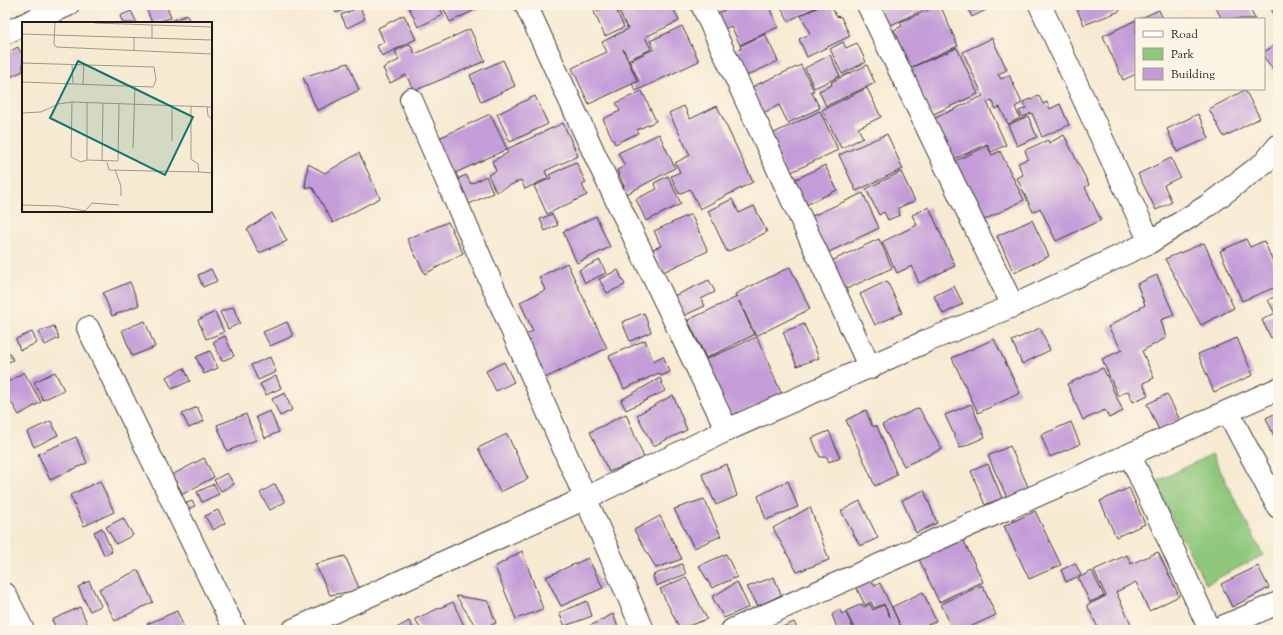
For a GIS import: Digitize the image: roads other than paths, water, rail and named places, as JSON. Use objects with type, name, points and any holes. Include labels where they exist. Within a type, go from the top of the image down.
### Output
[{"type":"street","points":[[29,22],[68,5]]},
{"type":"street","points":[[526,5],[600,166],[727,430]]},
{"type":"street","points":[[702,5],[870,368]]},
{"type":"street","points":[[868,5],[1013,306]]},
{"type":"street","points":[[1040,5],[1150,242]]},
{"type":"street","points":[[5,33],[22,25]]},
{"type":"street","points":[[411,99],[643,630]]},
{"type":"street","points":[[293,630],[586,498],[727,430],[870,368],[927,341],[1013,306],[1150,242],[1207,206],[1265,162],[1278,146]]},
{"type":"street","points":[[88,328],[235,630]]},
{"type":"street","points":[[732,630],[1278,389]]},
{"type":"street","points":[[1228,412],[1278,508]]},
{"type":"street","points":[[1130,455],[1210,630]]},
{"type":"street","points":[[5,594],[23,630]]},
{"type":"street","points":[[1215,630],[1278,603]]}]
